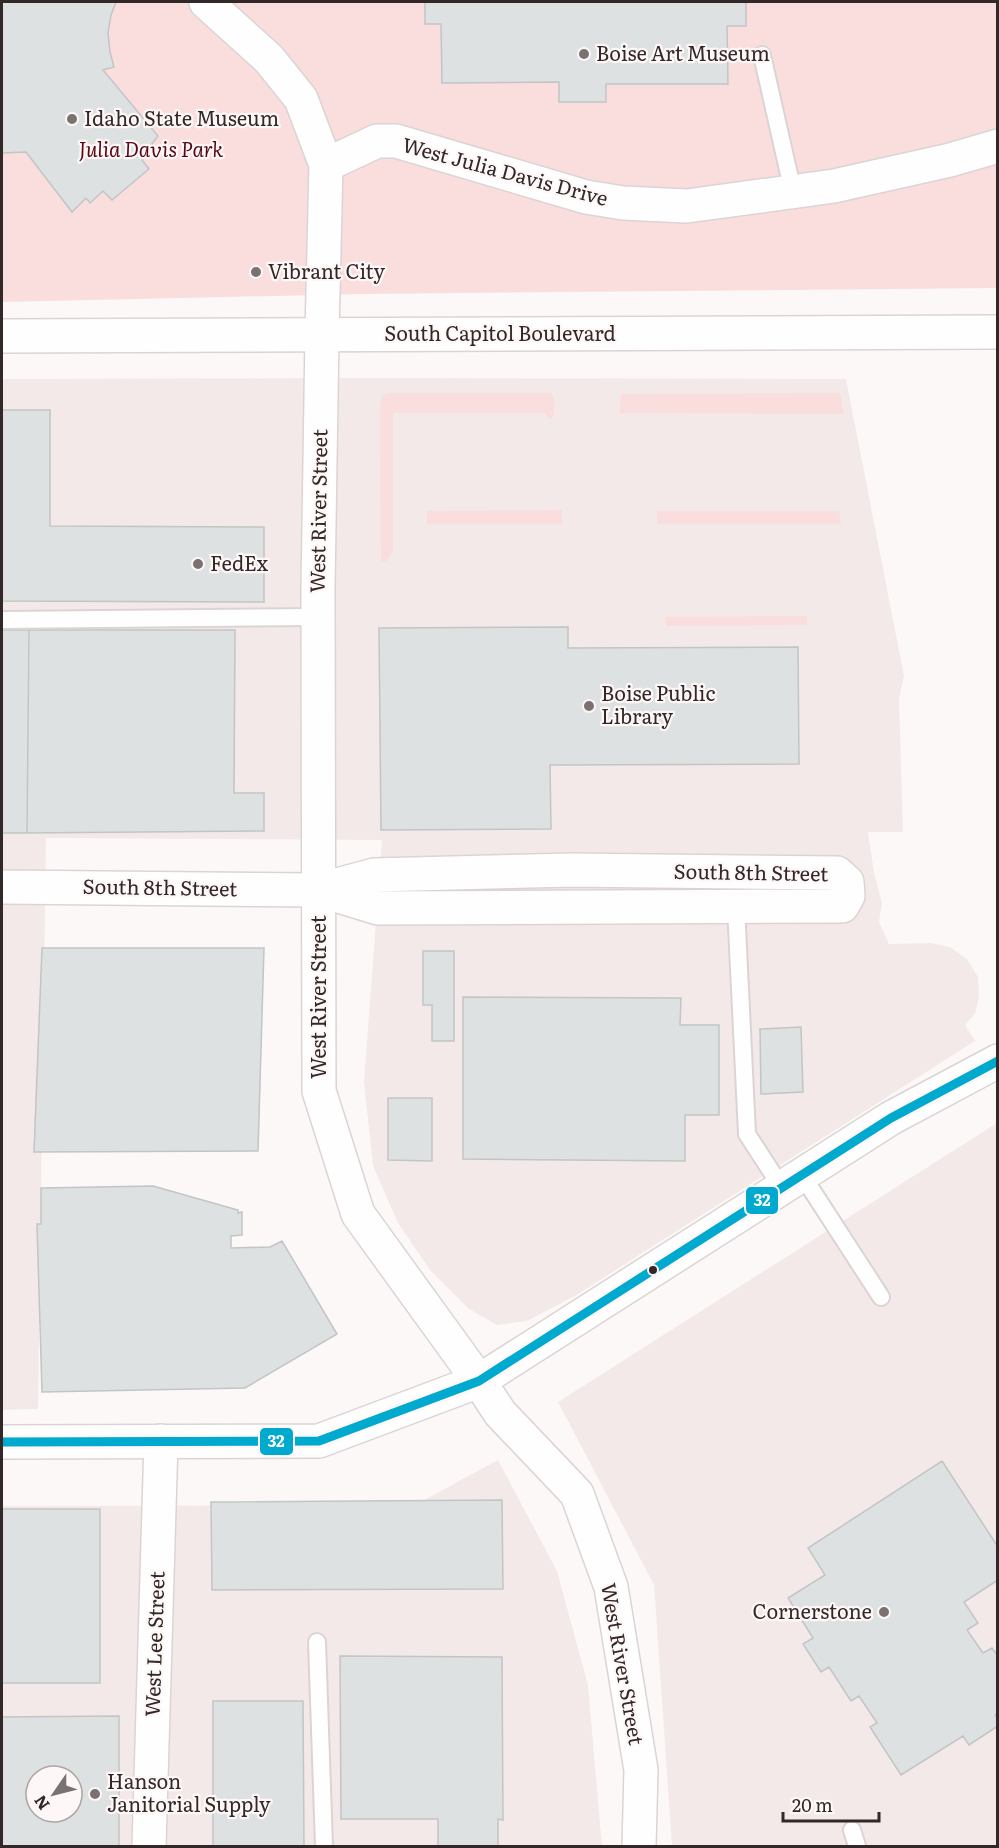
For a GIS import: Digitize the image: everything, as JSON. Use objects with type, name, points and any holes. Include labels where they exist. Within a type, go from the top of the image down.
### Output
[{"type":"main road","points":[[206,2],[269,59],[301,99],[326,165]]},
{"type":"main road","name":"West Julia Davis Drive","points":[[326,165],[377,141],[396,141],[586,197],[623,203],[687,206],[834,186],[950,160],[998,146]]},
{"type":"main road","name":"West River Street","points":[[326,165],[318,617],[319,1091],[358,1214],[500,1413],[577,1494],[611,1587],[641,1770],[639,1846]]},
{"type":"main road","name":"South Capitol Boulevard","points":[[2,336],[998,332]]},
{"type":"main road","name":"South 8th Street","points":[[2,887],[319,890],[374,875],[560,870],[837,873],[847,882],[848,896],[842,906],[378,908],[319,890]]},
{"type":"main road","points":[[2,1442],[319,1441],[479,1381],[891,1118],[998,1061]]},
{"type":"main road","name":"West Lee Street","points":[[149,1846],[161,1441]]},
{"type":"lane","points":[[762,55],[793,192]]},
{"type":"lane","points":[[2,620],[318,617]]},
{"type":"lane","points":[[736,906],[747,1134],[792,1181],[881,1297]]},
{"type":"lane","points":[[317,1642],[324,1846]]},
{"type":"lane","points":[[852,1830],[858,1846]]},
{"type":"shaded area","points":[[2,379],[846,379],[904,676],[899,699],[903,832],[868,832],[874,873],[882,903],[879,922],[889,944],[931,943],[950,947],[967,959],[978,977],[979,997],[975,1014],[965,1025],[975,1041],[575,1296],[527,1321],[497,1325],[469,1309],[430,1270],[398,1223],[373,1166],[364,1082],[382,840],[46,838],[38,1409],[2,1410]]},
{"type":"shaded area","points":[[997,1123],[997,1846],[672,1846],[654,1585],[558,1402]]},
{"type":"shaded area","points":[[498,1460],[557,1571],[588,1685],[602,1846],[2,1846],[2,1506],[415,1505]]},
{"type":"green space","name":"Julia Davis Park","points":[[2,2],[997,2],[997,288],[361,294],[2,302]]},
{"type":"green space","points":[[389,393],[552,393],[555,407],[550,420],[545,413],[393,413],[393,552],[386,561],[381,563],[380,408],[382,396]]},
{"type":"green space","points":[[840,393],[844,414],[620,413],[621,394]]},
{"type":"green space","points":[[562,510],[562,524],[427,524],[427,511]]},
{"type":"green space","points":[[657,511],[839,511],[841,524],[657,524]]},
{"type":"green space","points":[[807,616],[807,625],[666,626],[665,617]]},
{"type":"building","name":"Idaho State Museum","points":[[2,2],[116,2],[108,33],[114,67],[103,70],[158,136],[152,144],[155,147],[142,160],[149,169],[112,200],[103,191],[90,203],[86,198],[72,212],[26,152],[2,153]]},
{"type":"building","name":"Boise Art Museum","points":[[425,2],[746,2],[746,26],[727,26],[728,84],[606,84],[606,102],[559,102],[559,82],[442,83],[441,24],[425,24]]},
{"type":"building","points":[[2,410],[50,410],[50,526],[264,527],[264,602],[2,601]]},
{"type":"building","name":"Boise Public Library","points":[[568,627],[568,648],[798,647],[799,764],[550,765],[551,829],[381,830],[379,628]]},
{"type":"building","points":[[2,630],[29,630],[27,833],[2,833]]},
{"type":"building","points":[[29,630],[235,630],[234,793],[264,793],[264,831],[27,833]]},
{"type":"building","points":[[42,948],[264,948],[258,1151],[34,1152]]},
{"type":"building","points":[[423,951],[454,951],[454,1041],[432,1041],[432,1005],[423,1005]]},
{"type":"building","points":[[463,997],[681,998],[680,1025],[719,1025],[719,1115],[685,1115],[685,1161],[463,1159]]},
{"type":"building","points":[[801,1027],[803,1092],[761,1094],[760,1029]]},
{"type":"building","points":[[388,1098],[432,1098],[432,1161],[388,1160]]},
{"type":"building","points":[[153,1186],[238,1210],[238,1213],[242,1212],[242,1235],[231,1236],[231,1248],[270,1247],[282,1241],[337,1334],[245,1388],[42,1392],[37,1224],[41,1224],[41,1188]]},
{"type":"building","name":"Cornerstone","points":[[942,1461],[998,1547],[998,1580],[964,1602],[978,1623],[967,1630],[983,1653],[992,1648],[998,1656],[998,1713],[995,1715],[998,1726],[969,1745],[963,1736],[901,1775],[870,1727],[877,1723],[859,1696],[851,1701],[829,1667],[821,1672],[803,1644],[813,1638],[788,1598],[825,1575],[808,1548]]},
{"type":"building","points":[[502,1500],[503,1589],[212,1590],[211,1502]]},
{"type":"building","points":[[2,1509],[100,1509],[100,1683],[2,1683]]},
{"type":"building","points":[[340,1656],[502,1657],[503,1820],[498,1819],[498,1846],[438,1846],[438,1819],[341,1819]]},
{"type":"building","points":[[213,1701],[303,1701],[304,1846],[213,1846]]},
{"type":"building","name":"Hanson Janitorial Supply","points":[[119,1716],[119,1846],[2,1846],[2,1717]]},
{"type":"transit line","name":"32","points":[[2,1442],[319,1441],[479,1381],[891,1118],[998,1061]]},
{"type":"place","name":"Boise Art Museum","points":[[584,54]]},
{"type":"place","name":"Idaho State Museum","points":[[72,119]]},
{"type":"place","name":"Vibrant City","points":[[256,272]]},
{"type":"place","name":"FedEx","points":[[198,564]]},
{"type":"place","name":"Boise Public Library","points":[[589,706]]},
{"type":"place","name":"Cornerstone","points":[[884,1612]]},
{"type":"place","name":"Hanson Janitorial Supply","points":[[95,1794]]}]
